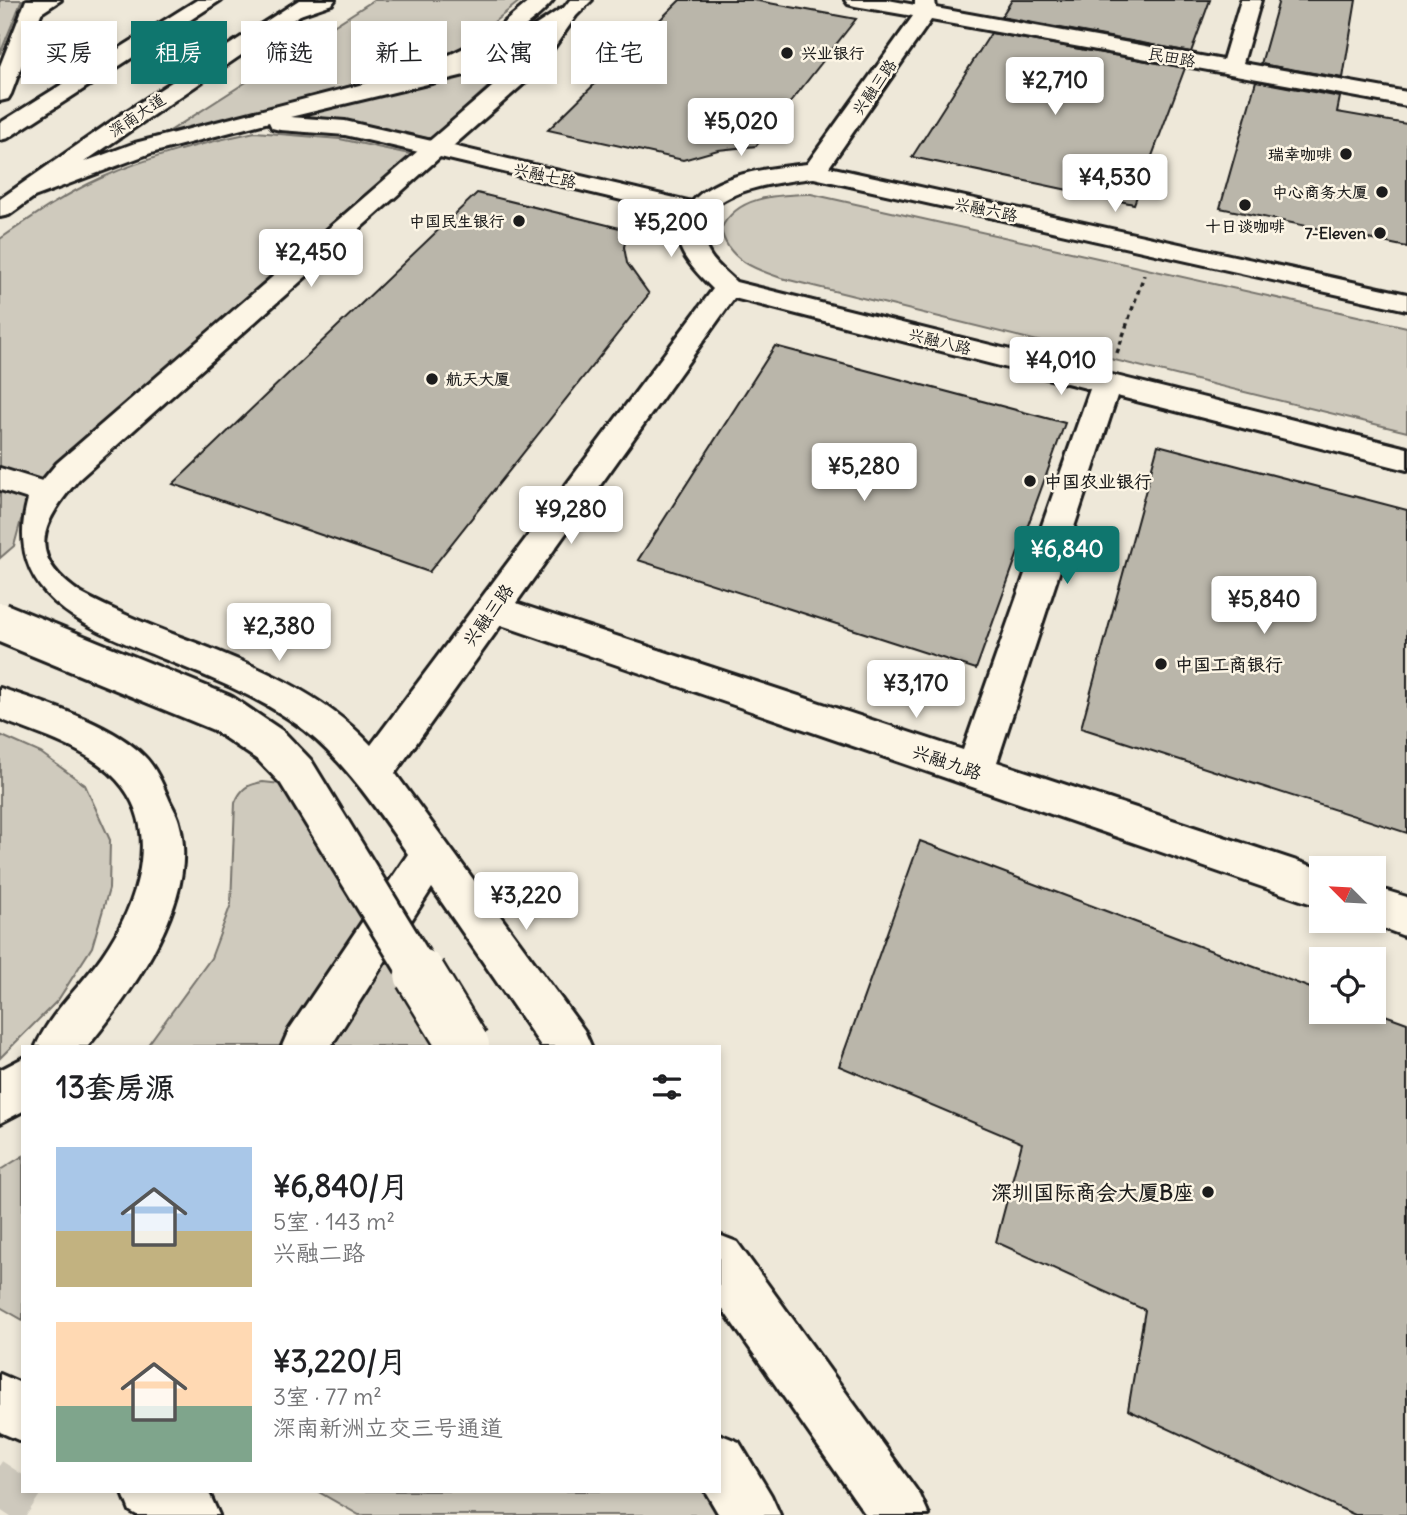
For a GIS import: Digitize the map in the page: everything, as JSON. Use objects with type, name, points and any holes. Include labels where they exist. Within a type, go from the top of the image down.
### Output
[{"type":"street","points":[[0,94],[34,6],[51,0]]},
{"type":"street","points":[[0,133],[211,0]]},
{"type":"street","name":"深南大道","points":[[0,210],[130,119],[304,5],[325,0]]},
{"type":"street","points":[[447,64],[494,41],[543,0]]},
{"type":"street","name":"民田路","points":[[855,0],[926,4],[1233,61],[1407,99]]},
{"type":"street","points":[[1233,61],[1251,0]]},
{"type":"street","name":"兴融三路","points":[[814,171],[926,4]]},
{"type":"street","points":[[447,72],[465,68],[510,51],[575,6]]},
{"type":"street","points":[[567,1045],[373,773],[320,721],[228,670],[89,613],[64,600],[44,583],[30,559],[28,533],[35,514],[48,494],[93,447],[529,67],[575,6]]},
{"type":"street","name":"民田路","points":[[1233,61],[1407,84]]},
{"type":"street","points":[[26,192],[113,158],[226,125],[390,84]]},
{"type":"street","name":"兴融七路","points":[[226,125],[319,124],[696,210]]},
{"type":"street","name":"兴融六路","points":[[696,210],[708,198],[736,183],[771,174],[814,171],[1407,302]]},
{"type":"street","points":[[696,210],[689,223],[688,237],[692,250],[708,271],[727,288]]},
{"type":"street","name":"兴融三路","points":[[373,773],[727,288]]},
{"type":"street","name":"兴融八路","points":[[727,288],[1407,459]]},
{"type":"street","points":[[975,771],[1107,383]]},
{"type":"street","points":[[0,479],[48,494]]},
{"type":"street","name":"兴融九路","points":[[492,608],[1309,884]]},
{"type":"street","points":[[0,622],[191,698],[250,729],[271,746],[296,772],[463,1045]]},
{"type":"street","points":[[0,703],[99,745],[131,767],[156,807],[164,857],[148,918],[104,994],[60,1045]]},
{"type":"street","points":[[306,1045],[431,854]]},
{"type":"street","points":[[1386,910],[1407,917]]},
{"type":"street","points":[[0,1100],[21,1083]]},
{"type":"street","points":[[721,1263],[900,1515]]},
{"type":"street","points":[[0,1401],[21,1414]]},
{"type":"street","points":[[721,1465],[751,1515]]},
{"type":"street","points":[[153,1493],[190,1515]]},
{"type":"path","points":[[1107,383],[1153,246]]},
{"type":"shaded area","points":[[0,0],[22,0],[0,54]]},
{"type":"shaded area","points":[[374,0],[521,0],[495,21],[461,21],[461,47],[447,55],[447,21],[351,21],[351,84],[356,84],[176,134],[170,131],[243,84],[337,84],[337,24]]},
{"type":"shaded area","points":[[461,67],[461,84],[491,84],[431,139],[354,122],[291,119],[288,116],[400,84],[447,84],[447,71]]},
{"type":"shaded area","points":[[255,132],[340,139],[414,155],[43,486],[21,520],[14,546],[0,558],[0,239],[88,184],[120,170],[177,151]]},
{"type":"shaded area","points":[[811,194],[1407,327],[1407,432],[781,278],[743,261],[729,248],[721,229],[737,209],[760,199]]},
{"type":"shaded area","points":[[0,735],[41,753],[85,785],[110,840],[109,889],[92,947],[58,1000],[0,1058]]},
{"type":"shaded area","points":[[253,784],[281,784],[294,795],[451,1045],[148,1045],[211,958],[231,904],[235,803],[240,794]]},
{"type":"shaded area","points":[[21,1157],[21,1319],[0,1307],[0,1170]]},
{"type":"shaded area","points":[[320,1493],[718,1493],[731,1515],[359,1515]]},
{"type":"building","points":[[680,0],[753,0],[856,19],[756,146],[718,150],[683,160],[548,130],[595,84],[667,84],[667,21],[659,21]]},
{"type":"building","points":[[1012,0],[1210,0],[1191,52],[1001,17]]},
{"type":"building","points":[[1279,0],[1356,0],[1343,78],[1261,64]]},
{"type":"building","points":[[991,33],[1185,68],[1134,204],[912,157]]},
{"type":"building","points":[[1256,81],[1340,97],[1337,112],[1407,124],[1407,247],[1220,208]]},
{"type":"building","name":"航天大厦","points":[[477,193],[628,230],[624,247],[627,263],[649,294],[429,572],[173,484]]},
{"type":"building","points":[[775,346],[1065,423],[976,669],[638,560]]},
{"type":"building","points":[[1158,445],[1407,510],[1407,833],[1081,728]]},
{"type":"building","name":"深圳国际商会大厦B座","points":[[920,841],[1309,987],[1309,1024],[1386,1024],[1386,1015],[1407,1023],[1407,1515],[1355,1515],[1128,1410],[1145,1310],[996,1242],[1022,1143],[839,1066]]},
{"type":"tunnel","points":[[0,1510],[21,1478]]},
{"type":"place","name":"兴业银行","points":[[787,53]]},
{"type":"place","name":"瑞幸咖啡","points":[[1346,154]]},
{"type":"place","name":"中心商务大厦","points":[[1382,192]]},
{"type":"place","name":"十日谈咖啡","points":[[1245,205]]},
{"type":"place","name":"中国民生银行","points":[[519,221]]},
{"type":"place","name":"7-Eleven","points":[[1380,233]]},
{"type":"place","name":"航天大厦","points":[[432,379]]},
{"type":"place","name":"中国农业银行","points":[[1030,481]]},
{"type":"place","name":"中国工商银行","points":[[1161,664]]},
{"type":"place","name":"深圳国际商会大厦B座","points":[[1208,1192]]}]
